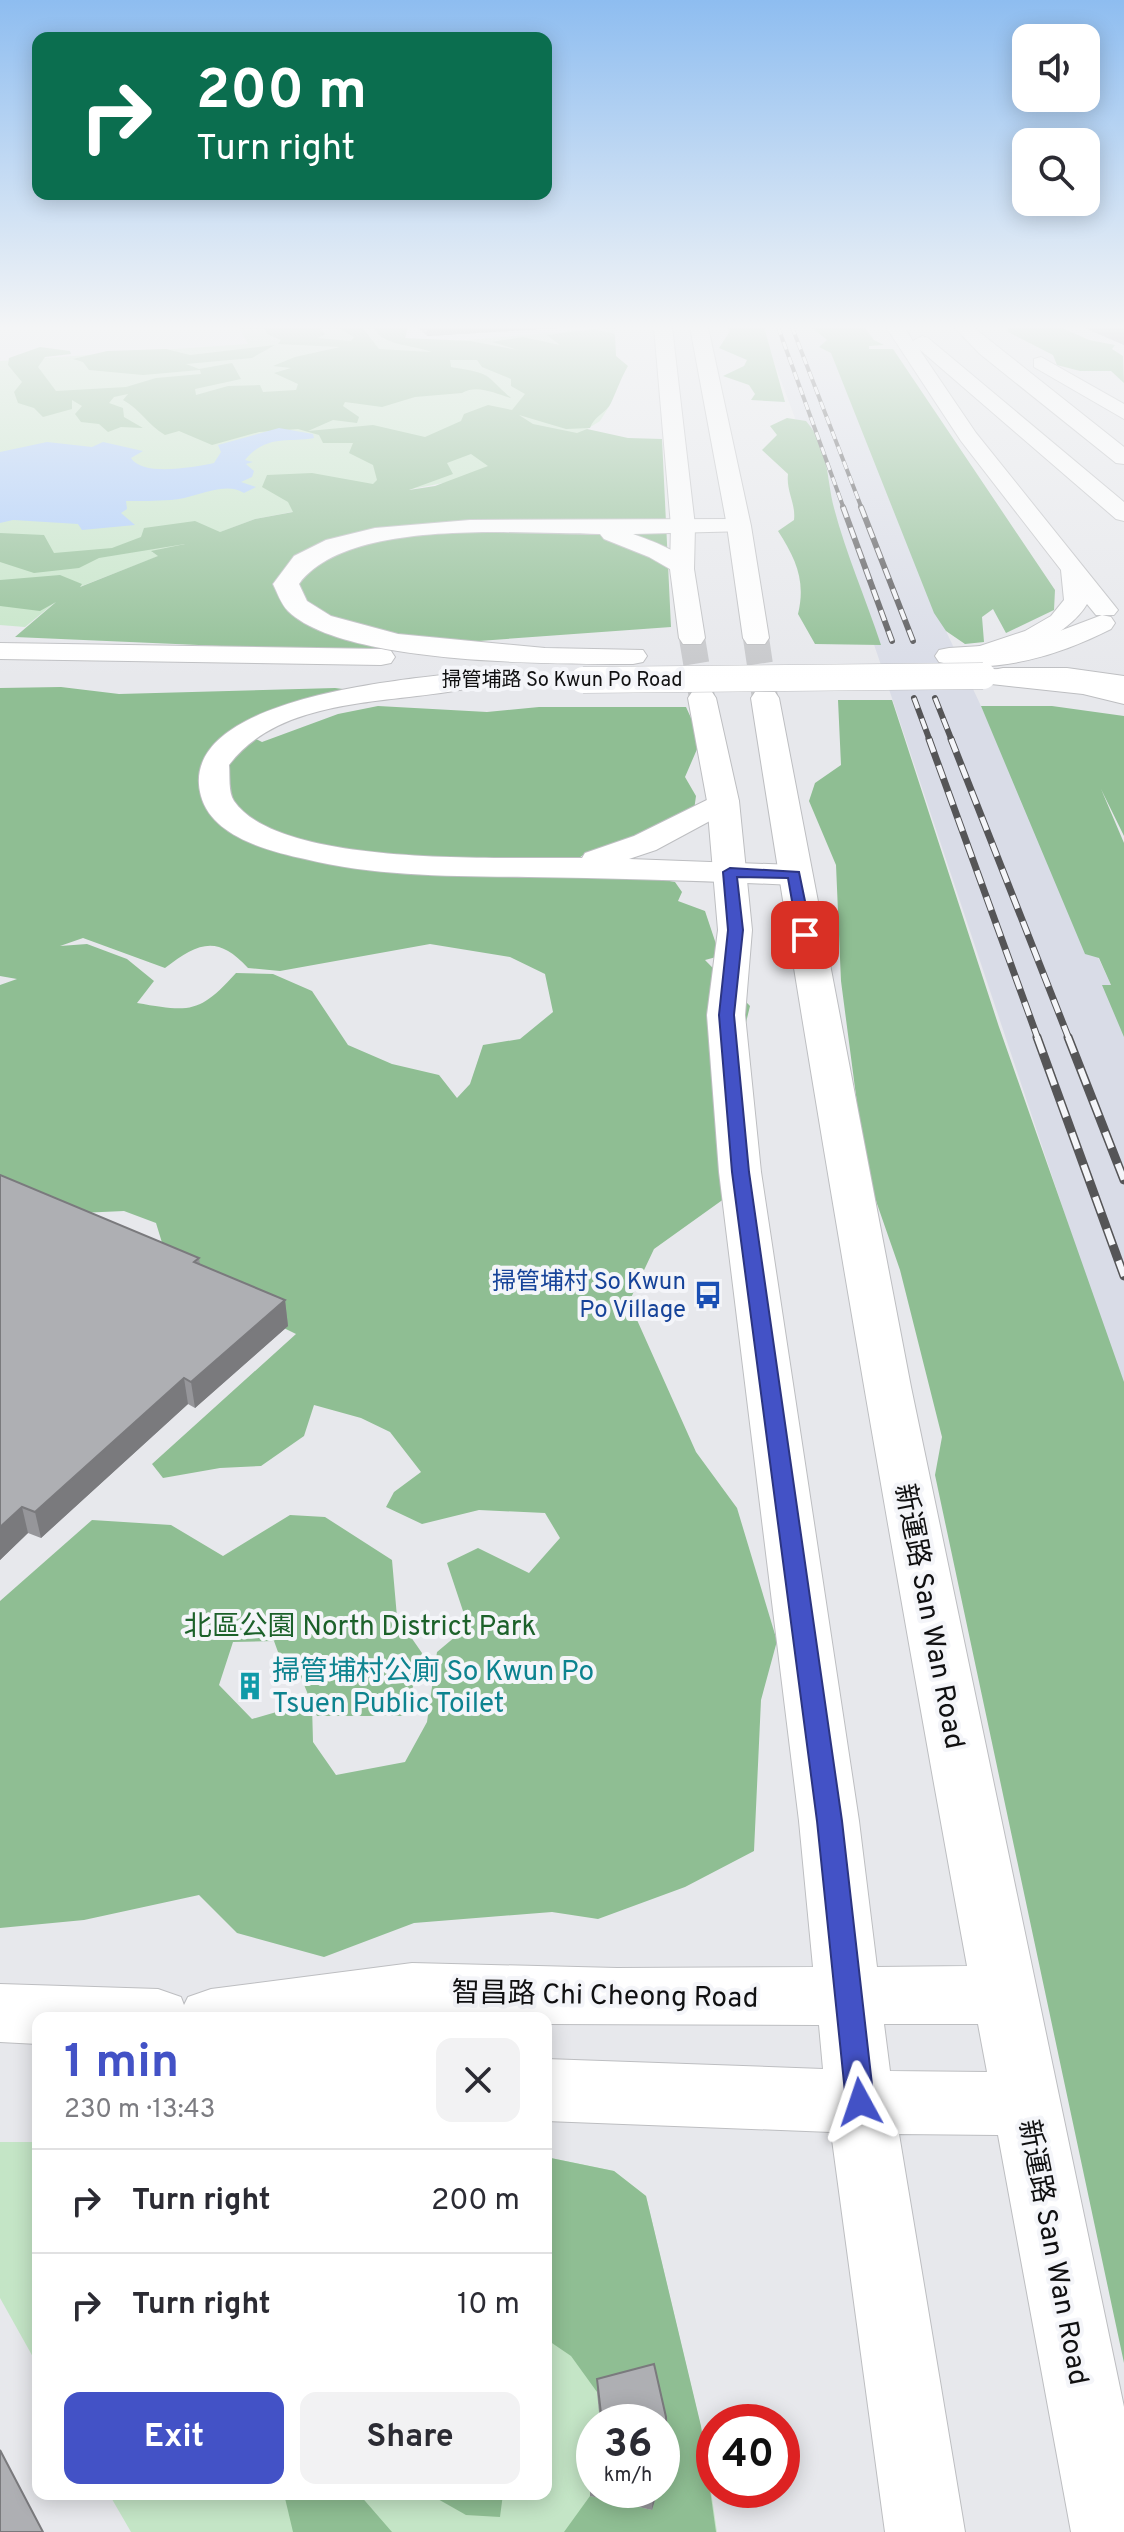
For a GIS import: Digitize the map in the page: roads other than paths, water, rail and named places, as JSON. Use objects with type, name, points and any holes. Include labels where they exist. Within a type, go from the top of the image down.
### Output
[{"type":"main road","points":[[675,445],[683,526],[682,569],[692,638]]},
{"type":"main road","points":[[723,445],[756,638]]},
{"type":"main road","points":[[974,445],[1073,570],[1110,609],[1105,653],[1124,670]]},
{"type":"main road","points":[[1043,445],[1124,514]]},
{"type":"main road","points":[[1108,445],[1124,458]]},
{"type":"main road","points":[[545,656],[356,634],[330,627],[298,610],[290,601],[286,584],[294,568],[314,554],[383,533],[456,527],[739,526]]},
{"type":"main road","points":[[578,527],[642,545],[682,569]]},
{"type":"main road","points":[[980,666],[1063,619],[1077,600],[1073,570]]},
{"type":"main road","name":"掃管埔路 So Kwun Po Road","points":[[0,672],[583,680],[980,666],[1064,643],[1110,609]]},
{"type":"main road","name":"掃管埔路 So Kwun Po Road","points":[[0,651],[239,657],[633,656],[980,666],[1124,684]]},
{"type":"main road","points":[[980,666],[1124,696]]},
{"type":"main road","points":[[470,680],[336,699],[268,720],[236,740],[217,760],[214,770],[216,794],[235,820],[254,832],[305,850],[399,864],[794,875]]},
{"type":"main road","points":[[702,698],[723,801],[735,930],[726,1015],[740,1172],[826,1792],[860,2102],[925,2532]]},
{"type":"main road","name":"新運路 San Wan Road","points":[[765,698],[794,875],[1002,1995],[1111,2532]]},
{"type":"main road","points":[[563,868],[645,843],[723,801]]},
{"type":"main road","name":"智昌路 Chi Cheong Road","points":[[257,2012],[412,1992],[617,1997],[1002,1995]]},
{"type":"main road","points":[[0,2013],[32,2014]]},
{"type":"main road","points":[[552,2090],[860,2102],[1025,2104]]},
{"type":"water","points":[[32,445],[117,445],[143,451],[131,458],[137,464],[157,469],[214,463],[221,452],[218,445],[263,445],[245,460],[253,462],[246,464],[254,471],[252,477],[241,482],[256,487],[244,493],[227,488],[180,499],[126,501],[127,509],[121,513],[135,525],[82,530],[78,524],[13,520],[0,523],[0,452]]},
{"type":"tunnel","points":[[692,638],[702,698]]},
{"type":"tunnel","points":[[756,638],[765,698]]},
{"type":"railway","points":[[821,445],[844,509]]},
{"type":"railway","points":[[837,445],[862,509]]},
{"type":"railway","points":[[843,507],[892,641]]},
{"type":"railway","points":[[861,507],[913,641]]},
{"type":"railway","points":[[914,698],[930,741]]},
{"type":"railway","points":[[935,698],[952,741]]},
{"type":"railway","points":[[929,739],[1038,1039]]},
{"type":"railway","points":[[951,739],[1069,1039]]},
{"type":"railway","points":[[1037,1037],[1124,1276]]},
{"type":"railway","points":[[1068,1037],[1124,1180]]},
{"type":"place","name":"掃管埔村 So Kwun Po Village","points":[[708,1295]]},
{"type":"place","name":"掃管埔村公廁 So Kwun Po Tsuen Public Toilet","points":[[250,1686]]},
{"type":"park label","name":"北區公園 North District Park","points":[[360,1625]]}]
